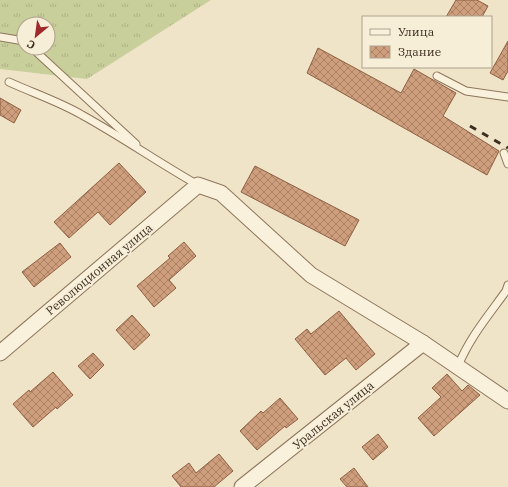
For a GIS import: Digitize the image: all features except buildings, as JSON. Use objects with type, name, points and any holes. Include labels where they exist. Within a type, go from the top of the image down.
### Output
[{"type":"street","points":[[198,185],[221,193],[311,275],[423,343],[508,401]]},
{"type":"street","name":"Революционная улица","points":[[0,353],[198,185]]},
{"type":"street","name":"Уральская улица","points":[[242,487],[423,343]]},
{"type":"lane","points":[[0,37],[16,40]]},
{"type":"lane","points":[[41,56],[147,153],[164,166],[198,185]]},
{"type":"lane","points":[[437,76],[466,91],[508,97]]},
{"type":"lane","points":[[9,82],[80,114],[147,153]]},
{"type":"lane","points":[[504,153],[508,164]]},
{"type":"lane","points":[[458,366],[473,334],[506,291],[508,285]]},
{"type":"green space","points":[[0,0],[211,0],[87,79],[0,69]]},
{"type":"railway","points":[[470,126],[508,148]]}]
